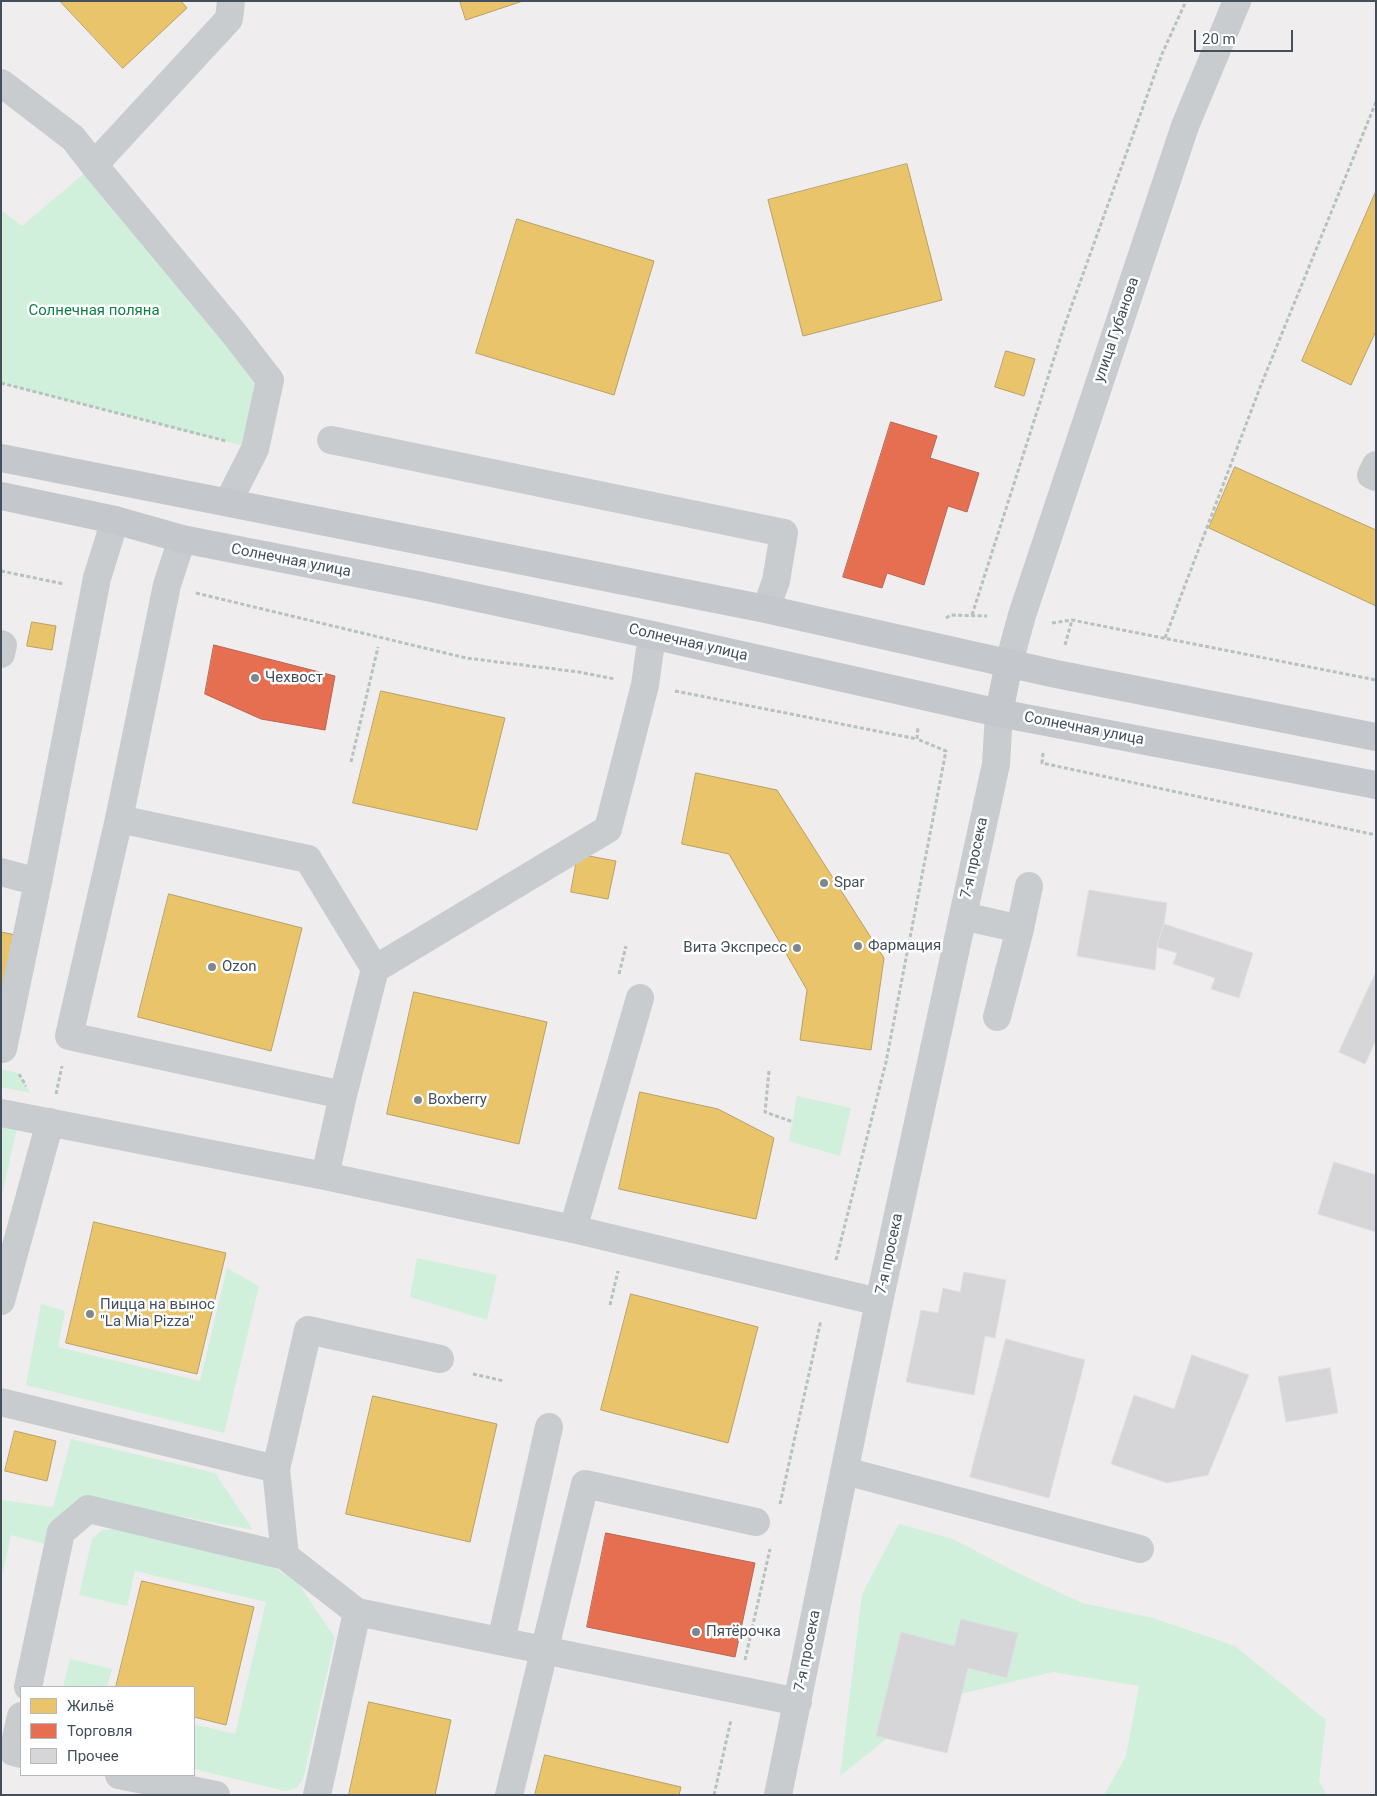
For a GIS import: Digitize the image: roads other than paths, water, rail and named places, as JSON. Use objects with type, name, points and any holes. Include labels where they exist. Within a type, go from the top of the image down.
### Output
[{"type":"main road","points":[[1,458],[766,609],[1056,674],[1376,737]]},
{"type":"main road","name":"Солнечная улица","points":[[1,496],[115,520],[182,540],[422,586],[652,635],[999,713],[1376,785]]},
{"type":"main road","points":[[999,713],[1009,663]]},
{"type":"street","points":[[94,165],[229,19],[231,1]]},
{"type":"street","name":"улица Губанова","points":[[1009,663],[1022,615],[1182,136],[1238,1]]},
{"type":"street","points":[[1,83],[73,138],[270,380],[255,449],[228,502]]},
{"type":"street","points":[[331,440],[784,533],[776,581],[766,609]]},
{"type":"street","points":[[1376,464],[1371,474],[1376,477]]},
{"type":"street","points":[[1,1049],[3,1049],[38,882],[97,578],[115,520]]},
{"type":"street","points":[[182,540],[167,585],[119,819],[69,1036],[343,1095]]},
{"type":"street","points":[[325,1176],[343,1095],[375,969],[608,829],[645,685],[652,635]]},
{"type":"street","points":[[1,644],[3,645],[1,654]]},
{"type":"street","name":"7-я просека","points":[[778,1795],[879,1302],[996,764],[999,713]]},
{"type":"street","points":[[119,819],[308,859],[375,969]]},
{"type":"street","points":[[1,872],[38,882]]},
{"type":"street","points":[[997,1017],[1029,886]]},
{"type":"street","points":[[963,916],[1020,928]]},
{"type":"street","points":[[573,1229],[640,998]]},
{"type":"street","points":[[1,1113],[325,1176],[573,1229],[879,1302]]},
{"type":"street","points":[[1,1301],[50,1122]]},
{"type":"street","points":[[285,1556],[276,1469],[308,1330],[440,1359]]},
{"type":"street","points":[[1,1402],[276,1469]]},
{"type":"street","points":[[501,1641],[549,1427]]},
{"type":"street","points":[[845,1471],[1140,1549]]},
{"type":"street","points":[[510,1795],[585,1484],[767,1517]]},
{"type":"street","points":[[28,1686],[61,1532],[88,1509],[285,1556],[357,1612],[798,1702]]},
{"type":"street","points":[[317,1795],[357,1612]]},
{"type":"street","points":[[20,1720],[13,1752],[20,1754]]},
{"type":"street","points":[[124,1776],[216,1795]]},
{"type":"place","name":"Чехвост","points":[[255,678]]},
{"type":"place","name":"Spar","points":[[824,883]]},
{"type":"place","name":"Фармация","points":[[858,946]]},
{"type":"place","name":"Вита Экспресс","points":[[797,948]]},
{"type":"place","name":"Ozon","points":[[212,967]]},
{"type":"place","name":"Boxberry","points":[[418,1100]]},
{"type":"place","name":"Пицца на вынос \"La Mia Pizza\"","points":[[90,1314]]},
{"type":"place","name":"Пятёрочка","points":[[696,1632]]},
{"type":"park label","name":"Солнечная поляна","points":[[94,311]]}]
